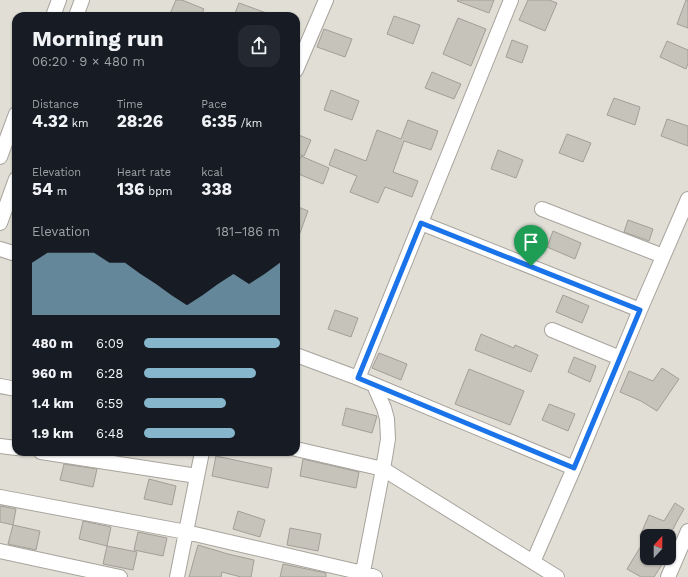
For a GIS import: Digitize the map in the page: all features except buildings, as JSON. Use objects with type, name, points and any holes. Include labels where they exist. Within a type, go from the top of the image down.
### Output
[{"type":"street","points":[[54,12],[59,0]]},
{"type":"street","points":[[78,12],[82,0]]},
{"type":"street","points":[[300,61],[326,0]]},
{"type":"street","points":[[358,378],[511,0]]},
{"type":"street","points":[[0,157],[12,125]]},
{"type":"street","points":[[0,223],[12,190]]},
{"type":"street","points":[[533,562],[688,199]]},
{"type":"street","points":[[542,209],[663,256]]},
{"type":"street","points":[[421,223],[640,310]]},
{"type":"street","points":[[0,248],[12,252]]},
{"type":"street","points":[[552,330],[620,358]]},
{"type":"street","points":[[300,356],[358,378],[574,468]]},
{"type":"street","points":[[0,497],[186,532],[367,576],[388,439],[387,419],[374,385]]},
{"type":"street","points":[[0,386],[12,388]]},
{"type":"street","points":[[0,446],[12,448]]},
{"type":"street","points":[[300,450],[383,469],[557,577]]},
{"type":"street","points":[[66,456],[197,476]]},
{"type":"street","points":[[177,577],[201,456]]},
{"type":"street","points":[[668,577],[688,531]]},
{"type":"street","points":[[0,551],[120,577]]},
{"type":"route","points":[[421,223],[531,266],[640,310],[574,468],[358,378],[421,223]]}]
